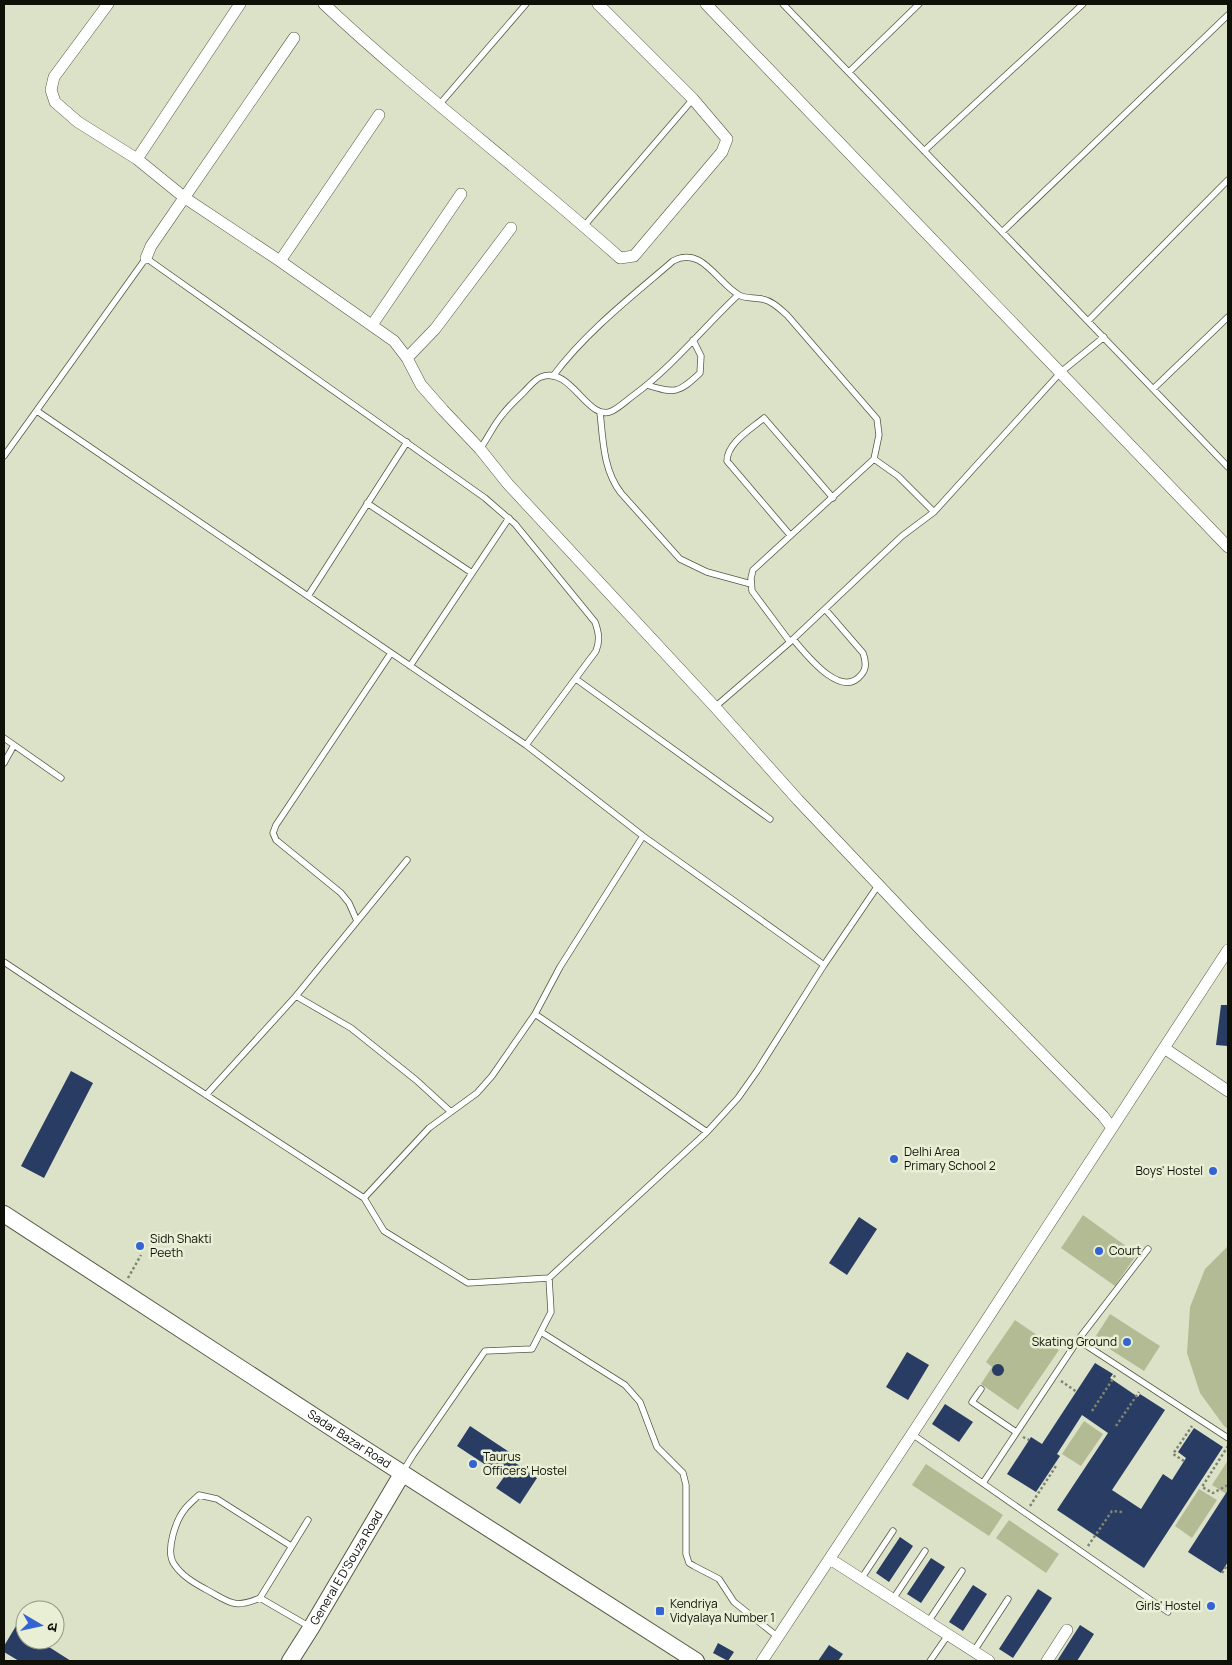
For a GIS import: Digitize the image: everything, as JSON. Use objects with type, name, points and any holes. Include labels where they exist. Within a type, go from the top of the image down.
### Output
[{"type":"street","points":[[108,4],[54,77],[51,90],[55,102],[78,122],[136,159],[185,198],[280,261],[394,341],[421,385],[480,449],[508,484],[715,707],[798,800],[924,933],[1096,1109],[1112,1128]]},
{"type":"street","points":[[136,159],[240,4]]},
{"type":"street","points":[[324,4],[439,105],[620,258],[634,256],[722,152],[727,139],[694,99],[598,4]]},
{"type":"street","points":[[706,4],[1228,547]]},
{"type":"street","points":[[146,258],[151,246],[294,38]]},
{"type":"street","points":[[280,261],[379,114]]},
{"type":"street","points":[[372,325],[461,194]]},
{"type":"street","points":[[406,358],[435,329],[511,228]]},
{"type":"street","points":[[762,1661],[1228,950]]},
{"type":"street","points":[[1164,1048],[1228,1091]]},
{"type":"street","name":"Sadar Bazar Road","points":[[4,1214],[402,1474],[696,1661]]},
{"type":"street","name":"General E D'Souza Road","points":[[290,1661],[402,1474]]},
{"type":"street","points":[[830,1559],[989,1661]]},
{"type":"street","points":[[1047,1661],[1067,1630]]},
{"type":"lane","points":[[439,105],[526,4]]},
{"type":"lane","points":[[782,4],[1228,467]]},
{"type":"lane","points":[[848,72],[919,4]]},
{"type":"lane","points":[[924,150],[1083,4]]},
{"type":"lane","points":[[1002,232],[1228,15]]},
{"type":"lane","points":[[584,226],[694,99]]},
{"type":"lane","points":[[1088,322],[1228,180]]},
{"type":"lane","points":[[553,376],[568,357],[618,308],[673,261],[681,257],[689,256],[699,260],[738,295],[762,299],[778,307],[877,419],[879,435],[874,459],[753,570],[752,591],[791,641],[832,677],[846,684],[852,683],[863,673],[866,660],[863,653],[825,609]]},
{"type":"lane","points":[[4,456],[146,258],[485,498],[509,518],[596,622],[599,633],[599,643],[596,651],[526,745]]},
{"type":"lane","points":[[480,449],[502,415],[529,386],[542,377],[553,376],[567,381],[588,403],[600,412],[611,412],[647,385],[738,295]]},
{"type":"lane","points":[[1153,389],[1228,317]]},
{"type":"lane","points":[[715,707],[791,641],[902,536],[934,512],[1061,372],[1104,338]]},
{"type":"lane","points":[[647,385],[673,392],[687,386],[700,373],[701,356],[693,340]]},
{"type":"lane","points":[[38,411],[526,745],[643,836],[824,965]]},
{"type":"lane","points":[[600,412],[604,453],[614,485],[621,493],[680,559],[707,572],[751,584]]},
{"type":"lane","points":[[790,535],[727,461],[727,454],[734,444],[764,418],[833,498]]},
{"type":"lane","points":[[308,596],[407,442]]},
{"type":"lane","points":[[874,459],[898,476],[934,512]]},
{"type":"lane","points":[[367,503],[472,573]]},
{"type":"lane","points":[[410,666],[509,518]]},
{"type":"lane","points":[[357,921],[349,903],[341,893],[276,840],[273,833],[276,825],[391,653]]},
{"type":"lane","points":[[576,679],[770,819]]},
{"type":"lane","points":[[4,738],[61,778]]},
{"type":"lane","points":[[4,763],[14,745]]},
{"type":"lane","points":[[364,1198],[429,1128],[477,1093],[492,1076],[535,1014],[560,967],[643,836]]},
{"type":"lane","points":[[206,1095],[296,996],[407,860]]},
{"type":"lane","points":[[4,962],[364,1198],[384,1231],[468,1283],[549,1278],[707,1132],[738,1098],[758,1071],[824,965],[879,884]]},
{"type":"lane","points":[[296,996],[351,1028],[416,1080],[451,1112]]},
{"type":"lane","points":[[535,1014],[707,1132]]},
{"type":"lane","points":[[982,1483],[1078,1340],[1148,1249]]},
{"type":"lane","points":[[402,1474],[485,1351],[532,1349],[551,1312],[549,1278]]},
{"type":"lane","points":[[541,1332],[625,1385],[634,1394],[645,1413],[654,1442],[683,1473],[686,1485],[686,1554],[689,1563],[719,1579],[734,1602],[778,1638]]},
{"type":"lane","points":[[1078,1340],[1228,1438]]},
{"type":"lane","points":[[981,1389],[972,1402],[1016,1432]]},
{"type":"lane","points":[[912,1434],[1168,1612]]},
{"type":"lane","points":[[291,1546],[217,1499],[199,1495],[184,1509],[175,1530],[170,1550],[172,1562],[187,1579],[231,1604],[244,1604],[260,1598],[308,1520]]},
{"type":"lane","points":[[861,1579],[893,1531]]},
{"type":"lane","points":[[893,1599],[925,1552]]},
{"type":"lane","points":[[928,1622],[962,1571]]},
{"type":"lane","points":[[260,1598],[311,1628]]},
{"type":"lane","points":[[974,1651],[1008,1599]]},
{"type":"lane","points":[[930,1661],[948,1635]]},
{"type":"path","points":[[121,1290],[141,1255]]},
{"type":"path","points":[[1092,1410],[1120,1368]]},
{"type":"path","points":[[1053,1376],[1077,1392]]},
{"type":"path","points":[[1116,1426],[1144,1383]]},
{"type":"path","points":[[1184,1461],[1173,1454],[1197,1418]]},
{"type":"path","points":[[1228,1446],[1202,1487],[1213,1493],[1228,1485]]},
{"type":"path","points":[[1025,1513],[1056,1466]]},
{"type":"path","points":[[1084,1553],[1112,1511],[1123,1512]]},
{"type":"path","points":[[1222,1573],[1228,1564]]},
{"type":"green space","name":"Court","points":[[1083,1215],[1137,1254],[1115,1286],[1061,1248]]},
{"type":"green space","points":[[1228,1246],[1228,1429],[1200,1393],[1187,1353],[1190,1307],[1205,1269]]},
{"type":"green space","name":"Skating Ground","points":[[1110,1314],[1160,1346],[1144,1371],[1094,1339]]},
{"type":"green space","points":[[1015,1320],[1059,1350],[1018,1410],[981,1384],[992,1367],[986,1362]]},
{"type":"green space","points":[[1084,1421],[1103,1434],[1081,1466],[1062,1454]]},
{"type":"green space","points":[[1228,1460],[1228,1495],[1212,1485]]},
{"type":"green space","points":[[926,1464],[1003,1515],[989,1536],[912,1485]]},
{"type":"green space","points":[[1199,1489],[1217,1500],[1192,1538],[1175,1526]]},
{"type":"green space","points":[[1009,1520],[1059,1554],[1046,1573],[996,1538]]},
{"type":"building","points":[[1221,1005],[1228,1005],[1228,1046],[1216,1045]]},
{"type":"building","points":[[71,1071],[93,1083],[44,1178],[21,1166]]},
{"type":"building","points":[[859,1217],[877,1229],[847,1275],[829,1263]]},
{"type":"building","points":[[907,1352],[929,1365],[908,1400],[886,1387]]},
{"type":"building","points":[[1095,1363],[1113,1374],[1110,1378],[1138,1397],[1140,1394],[1165,1410],[1112,1490],[1141,1509],[1163,1474],[1172,1480],[1186,1458],[1178,1452],[1194,1428],[1223,1447],[1144,1568],[1057,1510],[1108,1433],[1082,1415],[1057,1454],[1060,1456],[1036,1492],[1007,1474],[1031,1437],[1042,1444]]},
{"type":"building","points":[[996,1364],[1000,1364],[1004,1370],[1000,1376],[996,1376],[992,1372],[992,1368]]},
{"type":"building","points":[[945,1404],[973,1422],[959,1442],[932,1424]]},
{"type":"building","points":[[470,1426],[517,1457],[514,1462],[537,1478],[520,1504],[496,1488],[504,1477],[457,1446]]},
{"type":"building","points":[[1228,1490],[1228,1562],[1221,1573],[1188,1552]]},
{"type":"building","points":[[900,1537],[913,1546],[889,1582],[876,1573]]},
{"type":"building","points":[[931,1558],[945,1567],[921,1603],[907,1594]]},
{"type":"building","points":[[973,1585],[987,1594],[963,1631],[949,1622]]},
{"type":"building","points":[[1038,1589],[1052,1598],[1013,1658],[999,1649]]},
{"type":"building","points":[[1080,1625],[1094,1634],[1077,1661],[1057,1661]]},
{"type":"building","points":[[15,1628],[15,1650],[54,1650],[71,1661],[19,1661],[4,1652],[4,1646]]},
{"type":"building","points":[[718,1643],[734,1652],[728,1661],[713,1653]]},
{"type":"building","points":[[829,1645],[843,1654],[838,1661],[818,1661]]},
{"type":"place","name":"Delhi Area Primary School 2","points":[[894,1159]]},
{"type":"place","name":"Boys' Hostel","points":[[1213,1171]]},
{"type":"place","name":"Sidh Shakti Peeth","points":[[140,1246]]},
{"type":"place","name":"Court","points":[[1099,1251]]},
{"type":"place","name":"Skating Ground","points":[[1127,1342]]},
{"type":"place","name":"Taurus Officers' Hostel","points":[[473,1464]]},
{"type":"place","name":"Girls' Hostel","points":[[1211,1606]]},
{"type":"place","name":"Kendriya Vidyalaya Number 1","points":[[660,1611]]}]
